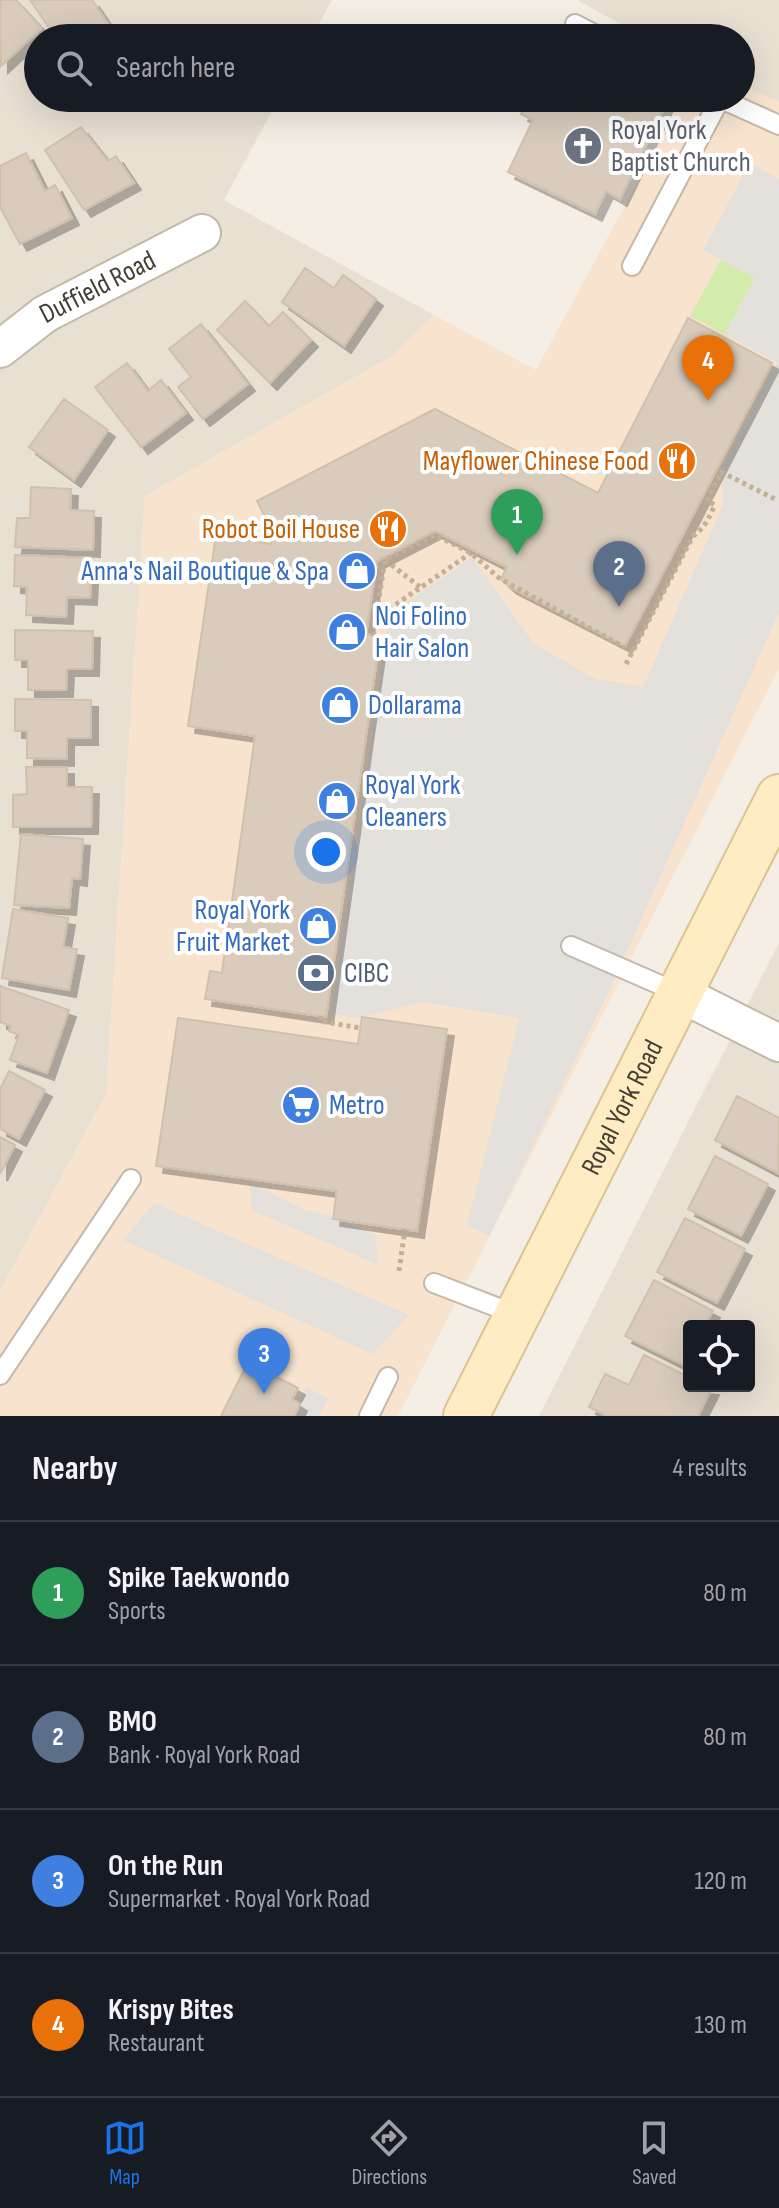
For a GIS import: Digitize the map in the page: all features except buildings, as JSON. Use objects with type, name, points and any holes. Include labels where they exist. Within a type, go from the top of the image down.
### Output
[{"type":"main road","name":"Royal York Road","points":[[466,1416],[779,797]]},
{"type":"street","name":"Duffield Road","points":[[0,349],[45,314],[202,233]]},
{"type":"street","points":[[681,994],[779,1043]]},
{"type":"lane","points":[[632,266],[713,112]]},
{"type":"lane","points":[[751,112],[779,125]]},
{"type":"lane","points":[[571,946],[681,994]]},
{"type":"lane","points":[[0,1375],[131,1179]]},
{"type":"lane","points":[[434,1283],[517,1315]]},
{"type":"lane","points":[[369,1416],[388,1377]]},
{"type":"path","points":[[626,664],[693,536],[703,529],[715,505],[707,501],[721,472],[775,499]]},
{"type":"path","points":[[385,560],[435,535],[471,553],[499,578],[633,652]]},
{"type":"path","points":[[375,618],[471,553]]},
{"type":"path","points":[[385,560],[420,587]]},
{"type":"path","points":[[373,636],[385,560]]},
{"type":"path","points":[[321,1016],[320,1021],[360,1028]]},
{"type":"path","points":[[399,1271],[405,1229]]},
{"type":"shaded area","points":[[0,0],[332,0],[319,24],[24,24],[24,112],[271,112],[224,200],[434,315],[392,356],[145,496],[106,1094],[0,1291]]},
{"type":"shaded area","points":[[577,0],[779,0],[779,102],[755,91],[755,24],[621,24]]},
{"type":"shaded area","points":[[755,91],[779,102],[779,668],[398,1416],[0,1416],[0,1291],[106,1094],[145,496],[392,356],[434,315],[536,370],[675,112],[755,112]]},
{"type":"shaded area","points":[[750,163],[779,179],[779,612],[613,982],[489,1236],[467,1225],[519,1018],[422,1002],[359,1018],[331,1014],[389,614],[472,557],[534,644],[596,679],[643,687],[723,505],[721,470],[776,362],[725,334],[755,278],[703,250]]},
{"type":"shaded area","points":[[779,943],[779,1416],[539,1416]]},
{"type":"shaded area","points":[[250,1183],[305,1210],[332,1216],[376,1236],[377,1264],[251,1210]]},
{"type":"shaded area","points":[[154,1203],[409,1315],[373,1354],[123,1240]]},
{"type":"shaded area","points":[[307,1387],[328,1399],[319,1416],[292,1416]]},
{"type":"green space","points":[[721,260],[755,278],[725,334],[690,316]]},
{"type":"place","name":"Royal York Baptist Church","points":[[583,146]]},
{"type":"place","name":"Krispy Bites","points":[[708,401]]},
{"type":"place","name":"Mayflower Chinese Food","points":[[677,461]]},
{"type":"place","name":"Robot Boil House","points":[[388,529]]},
{"type":"place","name":"Spike Taekwondo","points":[[517,555]]},
{"type":"place","name":"Anna's Nail Boutique & Spa","points":[[357,571]]},
{"type":"place","name":"BMO","points":[[619,607]]},
{"type":"place","name":"Noi Folino Hair Salon","points":[[347,632]]},
{"type":"place","name":"Dollarama","points":[[340,705]]},
{"type":"place","name":"Royal York Cleaners","points":[[337,801]]},
{"type":"place","name":"Royal York Fruit Market","points":[[318,926]]},
{"type":"place","name":"CIBC","points":[[316,973]]},
{"type":"place","name":"Metro","points":[[301,1105]]},
{"type":"place","name":"On the Run","points":[[264,1394]]}]
